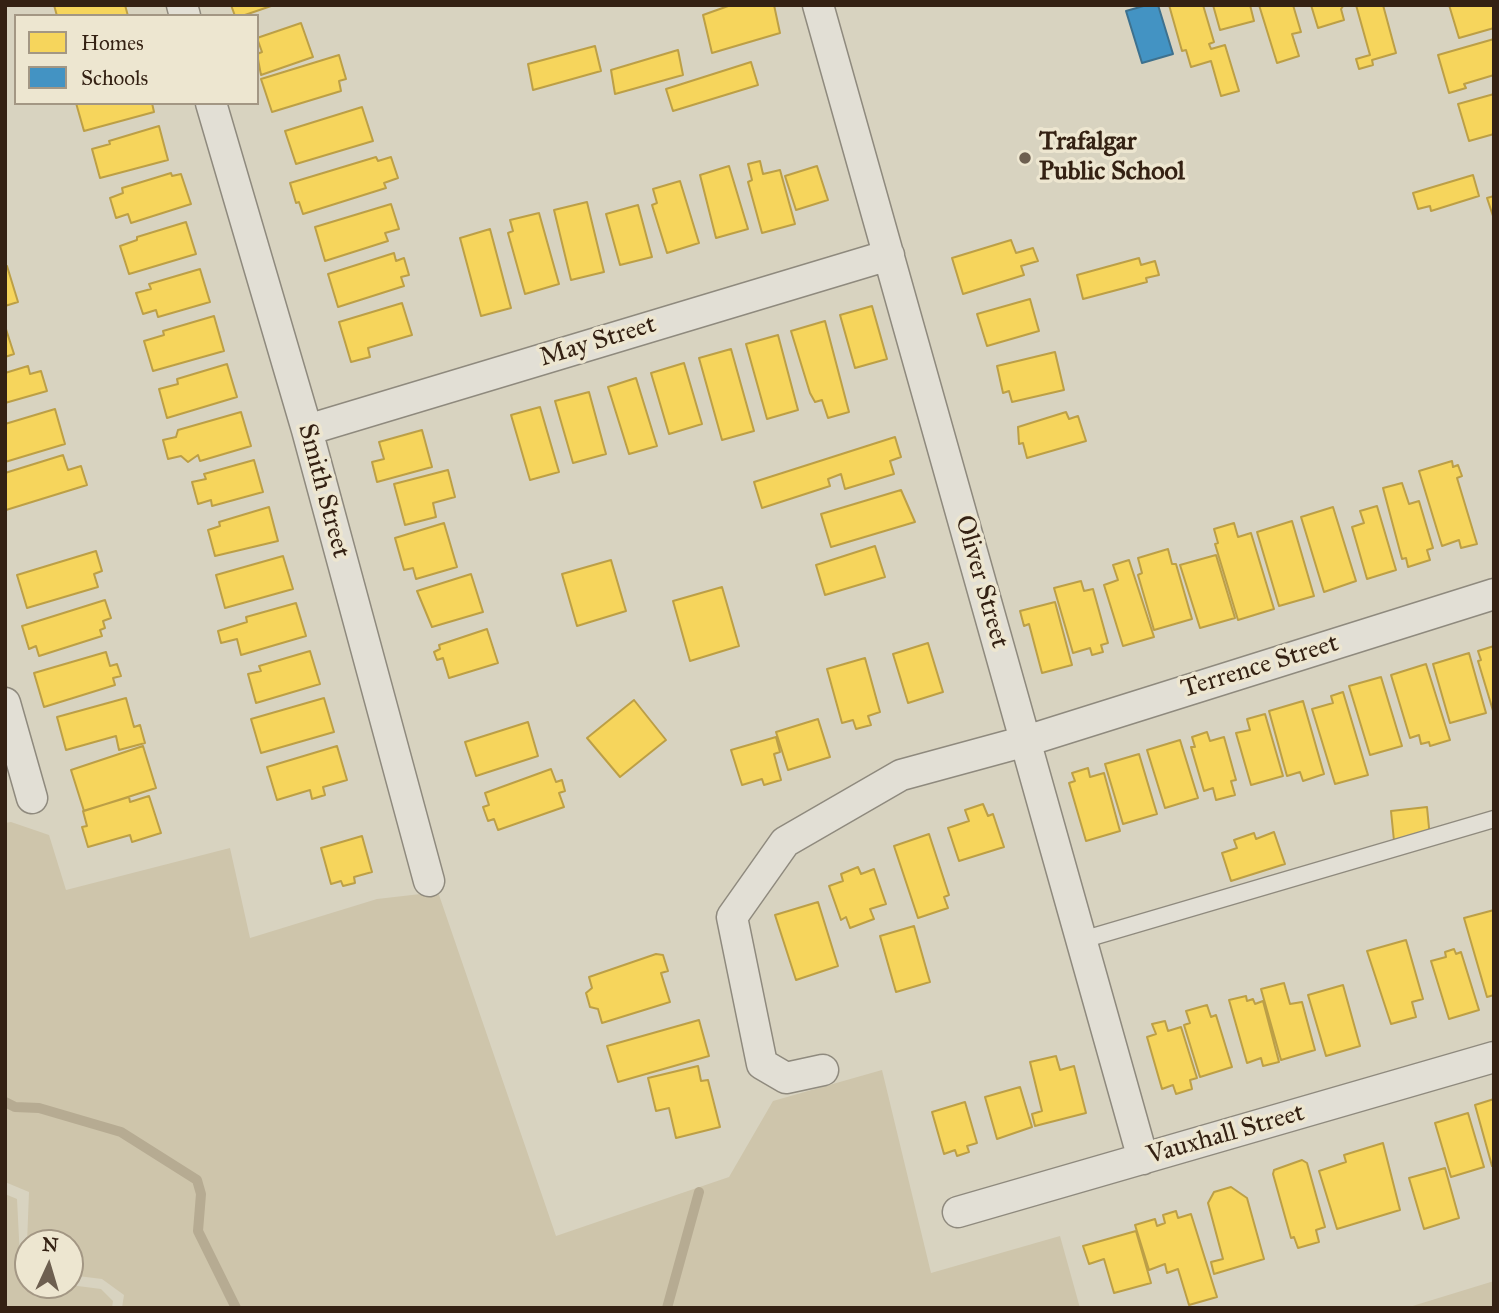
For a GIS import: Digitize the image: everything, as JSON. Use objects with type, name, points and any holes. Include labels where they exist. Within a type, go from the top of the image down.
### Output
[{"type":"street","name":"Oliver Street","points":[[818,5],[1143,1159]]},
{"type":"street","name":"Smith Street","points":[[212,105],[307,430],[429,881]]},
{"type":"street","name":"May Street","points":[[307,430],[889,255]]},
{"type":"street","name":"Terrence Street","points":[[823,1070],[786,1078],[762,1064],[732,917],[785,842],[901,775],[1026,741],[1494,594]]},
{"type":"street","points":[[5,703],[32,798]]},
{"type":"street","name":"Vauxhall Street","points":[[958,1212],[1494,1057]]},
{"type":"lane","points":[[1082,940],[1494,819]]},
{"type":"shaded area","points":[[11,822],[49,835],[66,890],[230,848],[250,938],[377,899],[438,892],[556,1236],[729,1177],[773,1101],[882,1070],[931,1273],[1060,1236],[1080,1308],[122,1308],[124,1295],[102,1279],[84,1277],[84,1229],[28,1229],[29,1192],[5,1182],[5,823]]},
{"type":"shaded area","points":[[5,1194],[17,1199],[19,1229],[14,1229],[14,1299],[84,1299],[84,1287],[101,1289],[113,1301],[112,1308],[5,1308]]},
{"type":"shaded area","points":[[1494,1281],[1494,1308],[1406,1308]]},
{"type":"building: Homes","points":[[54,5],[125,5],[127,14],[56,14]]},
{"type":"building: Homes","points":[[231,5],[274,5],[248,14],[234,14]]},
{"type":"building: Homes","points":[[731,5],[774,5],[780,33],[712,53],[703,15]]},
{"type":"building: Homes","points":[[1169,5],[1203,5],[1214,42],[1209,44],[1211,49],[1225,45],[1239,91],[1221,96],[1211,61],[1191,67],[1186,50],[1182,51]]},
{"type":"building: Homes","points":[[1213,5],[1250,5],[1254,21],[1220,30]]},
{"type":"building: Homes","points":[[1259,5],[1293,5],[1301,32],[1292,34],[1299,56],[1277,63]]},
{"type":"building: Homes","points":[[1311,5],[1344,5],[1341,9],[1344,20],[1318,28]]},
{"type":"building: Homes","points":[[1356,5],[1383,5],[1396,53],[1372,60],[1373,65],[1359,69],[1356,59],[1370,55]]},
{"type":"building: Homes","points":[[1449,5],[1494,5],[1494,28],[1459,38]]},
{"type":"building: Homes","points":[[301,23],[313,57],[261,75],[259,53],[262,52],[259,37]]},
{"type":"building: Homes","points":[[1494,39],[1494,75],[1464,84],[1466,88],[1449,93],[1438,55]]},
{"type":"building: Homes","points":[[595,46],[601,71],[533,90],[528,64]]},
{"type":"building: Homes","points":[[678,50],[683,75],[615,94],[611,70]]},
{"type":"building: Homes","points":[[339,55],[346,79],[339,81],[341,91],[272,112],[261,79]]},
{"type":"building: Homes","points":[[751,62],[758,85],[673,111],[666,89]]},
{"type":"building: Homes","points":[[1494,94],[1494,134],[1469,141],[1458,104]]},
{"type":"building: Homes","points":[[77,105],[152,105],[154,112],[84,131]]},
{"type":"building: Homes","points":[[362,107],[373,141],[296,164],[285,131]]},
{"type":"building: Homes","points":[[159,126],[168,160],[100,178],[92,149]]},
{"type":"building: Homes","points":[[376,157],[378,161],[391,157],[398,178],[384,183],[386,188],[303,214],[299,202],[296,203],[290,183]]},
{"type":"building: Homes","points":[[760,161],[763,174],[780,170],[795,224],[762,233],[748,182],[752,180],[748,164]]},
{"type":"building: Homes","points":[[729,166],[748,229],[716,238],[700,175]]},
{"type":"building: Homes","points":[[817,166],[828,200],[796,210],[785,176]]},
{"type":"building: Homes","points":[[171,173],[172,176],[181,174],[191,204],[131,223],[128,214],[116,218],[110,198],[123,193],[122,188]]},
{"type":"building: Homes","points":[[1473,175],[1479,196],[1431,211],[1430,206],[1418,209],[1413,193]]},
{"type":"building: Homes","points":[[680,181],[699,243],[667,253],[652,205],[657,203],[653,189]]},
{"type":"building: Homes","points":[[1494,196],[1494,219],[1487,198]]},
{"type":"building: Homes","points":[[587,202],[604,272],[571,280],[554,210]]},
{"type":"building: Homes","points":[[391,204],[399,229],[385,233],[388,241],[325,261],[315,227]]},
{"type":"building: Homes","points":[[638,205],[652,257],[620,265],[606,214]]},
{"type":"building: Homes","points":[[539,213],[559,284],[525,294],[508,233],[513,231],[510,220]]},
{"type":"building: Homes","points":[[186,222],[196,254],[129,274],[120,246],[137,240],[137,237]]},
{"type":"building: Homes","points":[[490,229],[511,308],[481,316],[460,238]]},
{"type":"building: Homes","points":[[1011,240],[1016,253],[1033,248],[1038,261],[1021,266],[1024,275],[963,294],[952,258]]},
{"type":"building: Homes","points":[[394,253],[396,261],[404,258],[409,275],[401,277],[404,286],[338,307],[328,274]]},
{"type":"building: Homes","points":[[1139,258],[1141,265],[1155,261],[1159,275],[1146,278],[1147,282],[1083,299],[1077,275]]},
{"type":"building: Homes","points":[[7,266],[18,302],[5,306],[5,267]]},
{"type":"building: Homes","points":[[200,269],[210,302],[158,317],[156,310],[143,314],[136,293],[151,289],[149,284]]},
{"type":"building: Homes","points":[[1030,299],[1039,331],[987,346],[977,314]]},
{"type":"building: Homes","points":[[402,303],[412,335],[368,348],[370,357],[351,362],[339,322]]},
{"type":"building: Homes","points":[[872,306],[887,359],[855,368],[840,315]]},
{"type":"building: Homes","points":[[214,316],[224,351],[153,371],[144,341],[164,335],[163,331]]},
{"type":"building: Homes","points":[[825,321],[849,412],[828,418],[822,400],[815,402],[810,393],[791,331]]},
{"type":"building: Homes","points":[[5,326],[14,354],[5,357]]},
{"type":"building: Homes","points":[[778,335],[798,410],[767,419],[746,344]]},
{"type":"building: Homes","points":[[731,349],[754,431],[722,440],[699,358]]},
{"type":"building: Homes","points":[[1055,352],[1064,390],[1012,402],[1009,391],[1003,393],[997,366]]},
{"type":"building: Homes","points":[[684,363],[702,424],[669,434],[651,373]]},
{"type":"building: Homes","points":[[227,364],[237,397],[167,418],[159,389],[178,384],[177,379]]},
{"type":"building: Homes","points":[[28,366],[30,374],[41,371],[47,391],[5,403],[5,373]]},
{"type":"building: Homes","points":[[636,378],[657,446],[629,454],[608,387]]},
{"type":"building: Homes","points":[[589,392],[606,454],[573,463],[555,401]]},
{"type":"building: Homes","points":[[540,407],[559,472],[530,480],[511,415]]},
{"type":"building: Homes","points":[[55,409],[65,444],[5,462],[5,424]]},
{"type":"building: Homes","points":[[241,412],[251,446],[200,461],[198,455],[188,462],[181,456],[168,459],[163,440],[176,437],[178,430]]},
{"type":"building: Homes","points":[[1066,412],[1069,419],[1078,416],[1086,441],[1027,458],[1023,443],[1019,444],[1018,427]]},
{"type":"building: Homes","points":[[422,430],[432,467],[377,482],[372,462],[384,459],[379,442]]},
{"type":"building: Homes","points":[[895,437],[901,457],[890,461],[894,474],[845,489],[841,474],[828,479],[830,486],[762,508],[754,482]]},
{"type":"building: Homes","points":[[63,455],[68,470],[81,466],[87,485],[6,510],[5,473]]},
{"type":"building: Homes","points":[[254,460],[263,492],[212,506],[211,500],[198,504],[192,482],[206,479],[204,474]]},
{"type":"building: Homes","points":[[1452,461],[1453,467],[1458,465],[1462,476],[1457,478],[1477,544],[1461,548],[1459,540],[1442,546],[1419,471]]},
{"type":"building: Homes","points":[[448,470],[455,497],[433,503],[436,517],[405,525],[394,484]]},
{"type":"building: Homes","points":[[1402,483],[1409,504],[1419,501],[1433,548],[1427,550],[1430,560],[1408,567],[1406,558],[1402,559],[1383,488]]},
{"type":"building: Homes","points":[[901,490],[915,522],[831,547],[821,514]]},
{"type":"building: Homes","points":[[1377,506],[1396,570],[1367,579],[1352,527],[1364,523],[1360,511]]},
{"type":"building: Homes","points":[[269,507],[278,541],[215,556],[208,530],[220,526],[219,522]]},
{"type":"building: Homes","points":[[1333,507],[1356,581],[1324,592],[1301,517]]},
{"type":"building: Homes","points":[[1292,521],[1314,596],[1279,606],[1257,532]]},
{"type":"building: Homes","points":[[444,523],[457,567],[416,579],[413,568],[404,570],[395,538]]},
{"type":"building: Homes","points":[[1234,523],[1238,537],[1251,533],[1274,609],[1238,620],[1215,544],[1218,543],[1214,529]]},
{"type":"building: Homes","points":[[875,546],[885,577],[825,595],[816,565]]},
{"type":"building: Homes","points":[[1168,549],[1172,564],[1176,564],[1192,619],[1154,630],[1138,575],[1142,573],[1138,558]]},
{"type":"building: Homes","points":[[96,551],[102,571],[94,574],[98,587],[27,608],[17,575]]},
{"type":"building: Homes","points":[[1216,555],[1235,618],[1200,628],[1180,565]]},
{"type":"building: Homes","points":[[283,556],[293,589],[225,608],[216,575]]},
{"type":"building: Homes","points":[[611,560],[626,611],[577,626],[562,574]]},
{"type":"building: Homes","points":[[1129,560],[1154,637],[1123,646],[1104,585],[1118,580],[1113,565]]},
{"type":"building: Homes","points":[[471,574],[483,612],[432,627],[417,591]]},
{"type":"building: Homes","points":[[1081,581],[1084,591],[1093,589],[1108,643],[1101,645],[1103,652],[1092,655],[1090,648],[1073,653],[1054,588]]},
{"type":"building: Homes","points":[[722,587],[739,646],[690,661],[673,601]]},
{"type":"building: Homes","points":[[105,600],[111,618],[103,621],[105,628],[100,630],[102,636],[39,656],[36,646],[29,649],[22,626]]},
{"type":"building: Homes","points":[[1055,602],[1072,665],[1042,673],[1029,624],[1024,626],[1020,611]]},
{"type":"building: Homes","points":[[296,603],[306,636],[241,655],[237,639],[221,643],[218,631],[247,622],[246,617]]},
{"type":"building: Homes","points":[[487,629],[498,663],[449,678],[443,658],[437,660],[434,652],[440,649],[439,645]]},
{"type":"building: Homes","points":[[928,643],[943,692],[908,703],[893,654]]},
{"type":"building: Homes","points":[[1494,646],[1494,714],[1478,661],[1481,660],[1478,651]]},
{"type":"building: Homes","points":[[310,651],[320,684],[256,703],[248,674],[261,671],[259,666]]},
{"type":"building: Homes","points":[[106,652],[110,666],[117,664],[121,676],[113,678],[115,685],[44,707],[34,673]]},
{"type":"building: Homes","points":[[1469,653],[1486,713],[1450,723],[1433,664]]},
{"type":"building: Homes","points":[[865,658],[880,712],[868,716],[871,725],[856,729],[853,720],[842,723],[827,669]]},
{"type":"building: Homes","points":[[1426,664],[1450,740],[1430,746],[1429,742],[1421,744],[1419,735],[1410,738],[1391,675]]},
{"type":"building: Homes","points":[[1381,677],[1402,746],[1370,755],[1349,686]]},
{"type":"building: Homes","points":[[1343,692],[1368,775],[1335,784],[1312,709],[1333,703],[1331,696]]},
{"type":"building: Homes","points":[[126,698],[134,727],[140,725],[145,743],[119,750],[116,736],[66,750],[57,717]]},
{"type":"building: Homes","points":[[324,698],[334,732],[261,753],[251,719]]},
{"type":"building: Homes","points":[[634,700],[666,740],[620,777],[587,738]]},
{"type":"building: Homes","points":[[1303,701],[1324,774],[1303,781],[1300,772],[1287,776],[1269,711]]},
{"type":"building: Homes","points":[[1265,714],[1283,776],[1251,785],[1236,733],[1250,730],[1247,719]]},
{"type":"building: Homes","points":[[818,719],[830,757],[788,770],[776,732]]},
{"type":"building: Homes","points":[[528,722],[538,756],[476,776],[465,742]]},
{"type":"building: Homes","points":[[1207,732],[1210,741],[1224,737],[1236,780],[1231,781],[1235,795],[1216,800],[1213,788],[1204,791],[1191,747],[1195,747],[1192,737]]},
{"type":"building: Homes","points":[[776,737],[780,752],[774,754],[781,780],[764,785],[762,779],[742,785],[731,750]]},
{"type":"building: Homes","points":[[1180,740],[1198,798],[1165,808],[1147,750]]},
{"type":"building: Homes","points":[[143,746],[156,788],[84,811],[71,770]]},
{"type":"building: Homes","points":[[337,746],[347,780],[323,787],[325,795],[312,799],[310,790],[277,800],[267,767]]},
{"type":"building: Homes","points":[[1139,754],[1157,814],[1123,824],[1105,764]]},
{"type":"building: Homes","points":[[1088,768],[1090,777],[1104,773],[1120,831],[1086,841],[1069,783],[1075,781],[1072,773]]},
{"type":"building: Homes","points":[[551,769],[556,782],[562,780],[565,791],[559,793],[564,807],[498,830],[494,819],[488,821],[483,807],[489,805],[485,793]]},
{"type":"building: Homes","points":[[149,796],[161,833],[132,842],[130,835],[88,847],[82,827],[87,826],[83,811],[129,797],[130,802]]},
{"type":"building: Homes","points":[[983,804],[988,816],[993,814],[1004,847],[959,861],[948,828],[969,821],[965,810]]},
{"type":"building: Homes","points":[[1427,807],[1430,838],[1394,841],[1391,811]]},
{"type":"building: Homes","points":[[1274,832],[1285,864],[1231,881],[1222,853],[1237,848],[1234,840],[1254,833],[1256,839]]},
{"type":"building: Homes","points":[[929,834],[949,895],[944,897],[948,908],[918,918],[894,846]]},
{"type":"building: Homes","points":[[362,836],[372,872],[354,877],[355,883],[343,886],[341,881],[331,884],[321,848]]},
{"type":"building: Homes","points":[[858,867],[861,874],[874,869],[886,904],[870,909],[874,919],[850,928],[846,917],[841,920],[829,886],[843,881],[841,874]]},
{"type":"building: Homes","points":[[818,902],[838,966],[796,980],[775,915]]},
{"type":"building: Homes","points":[[1494,910],[1494,995],[1487,997],[1464,918]]},
{"type":"building: Homes","points":[[914,926],[930,982],[896,992],[880,936]]},
{"type":"building: Homes","points":[[1406,940],[1423,999],[1412,1002],[1416,1017],[1391,1024],[1367,951]]},
{"type":"building: Homes","points":[[1454,949],[1456,954],[1461,952],[1479,1010],[1449,1019],[1431,961],[1446,957],[1445,952]]},
{"type":"building: Homes","points":[[656,954],[663,955],[668,971],[661,973],[670,1002],[602,1023],[598,1009],[590,1007],[586,993],[592,988],[589,977]]},
{"type":"building: Homes","points":[[1284,983],[1290,1004],[1302,1002],[1315,1050],[1281,1060],[1261,989]]},
{"type":"building: Homes","points":[[1343,985],[1360,1046],[1326,1056],[1308,995]]},
{"type":"building: Homes","points":[[1246,996],[1247,1001],[1253,999],[1255,1004],[1263,1001],[1279,1062],[1263,1066],[1261,1058],[1247,1063],[1229,1000]]},
{"type":"building: Homes","points":[[1207,1005],[1211,1017],[1216,1015],[1232,1067],[1200,1077],[1184,1025],[1190,1023],[1186,1011]]},
{"type":"building: Homes","points":[[699,1020],[709,1056],[618,1082],[607,1046]]},
{"type":"building: Homes","points":[[1165,1021],[1168,1031],[1181,1027],[1197,1078],[1190,1080],[1192,1089],[1176,1094],[1173,1085],[1162,1089],[1147,1037],[1156,1034],[1152,1024]]},
{"type":"building: Homes","points":[[1056,1056],[1060,1070],[1074,1066],[1086,1113],[1035,1126],[1032,1114],[1042,1111],[1030,1062]]},
{"type":"building: Homes","points":[[698,1066],[701,1081],[708,1080],[720,1127],[676,1138],[669,1108],[656,1111],[648,1078]]},
{"type":"building: Homes","points":[[1020,1087],[1032,1127],[997,1139],[985,1097]]},
{"type":"building: Homes","points":[[1494,1099],[1494,1165],[1492,1166],[1475,1105]]},
{"type":"building: Homes","points":[[965,1102],[977,1143],[967,1146],[969,1152],[957,1156],[955,1150],[944,1154],[932,1112]]},
{"type":"building: Homes","points":[[1468,1113],[1484,1167],[1451,1177],[1435,1123]]},
{"type":"building: Homes","points":[[1383,1143],[1400,1210],[1337,1229],[1319,1171],[1346,1162],[1344,1155]]},
{"type":"building: Homes","points":[[1302,1160],[1307,1163],[1325,1227],[1316,1230],[1319,1242],[1298,1248],[1294,1237],[1291,1238],[1273,1174],[1274,1170]]},
{"type":"building: Homes","points":[[1445,1168],[1459,1218],[1424,1229],[1409,1178]]},
{"type":"building: Homes","points":[[1231,1187],[1247,1198],[1264,1259],[1214,1274],[1211,1262],[1223,1259],[1208,1203],[1214,1192]]},
{"type":"building: Homes","points":[[1176,1211],[1178,1218],[1191,1214],[1217,1297],[1189,1305],[1178,1269],[1167,1273],[1165,1264],[1149,1270],[1135,1225],[1155,1219],[1157,1226],[1165,1223],[1163,1215]]},
{"type":"building: Homes","points":[[1136,1231],[1151,1283],[1114,1293],[1104,1259],[1089,1264],[1083,1246]]},
{"type":"building: Schools","points":[[1158,5],[1173,54],[1142,63],[1126,11]]},
{"type":"waterway","points":[[5,1102],[15,1107],[39,1108],[121,1132],[197,1180],[201,1194],[198,1231],[236,1308]]},
{"type":"waterway","points":[[667,1308],[699,1192]]},
{"type":"place","name":"Trafalgar Public School","points":[[1025,158]]}]
